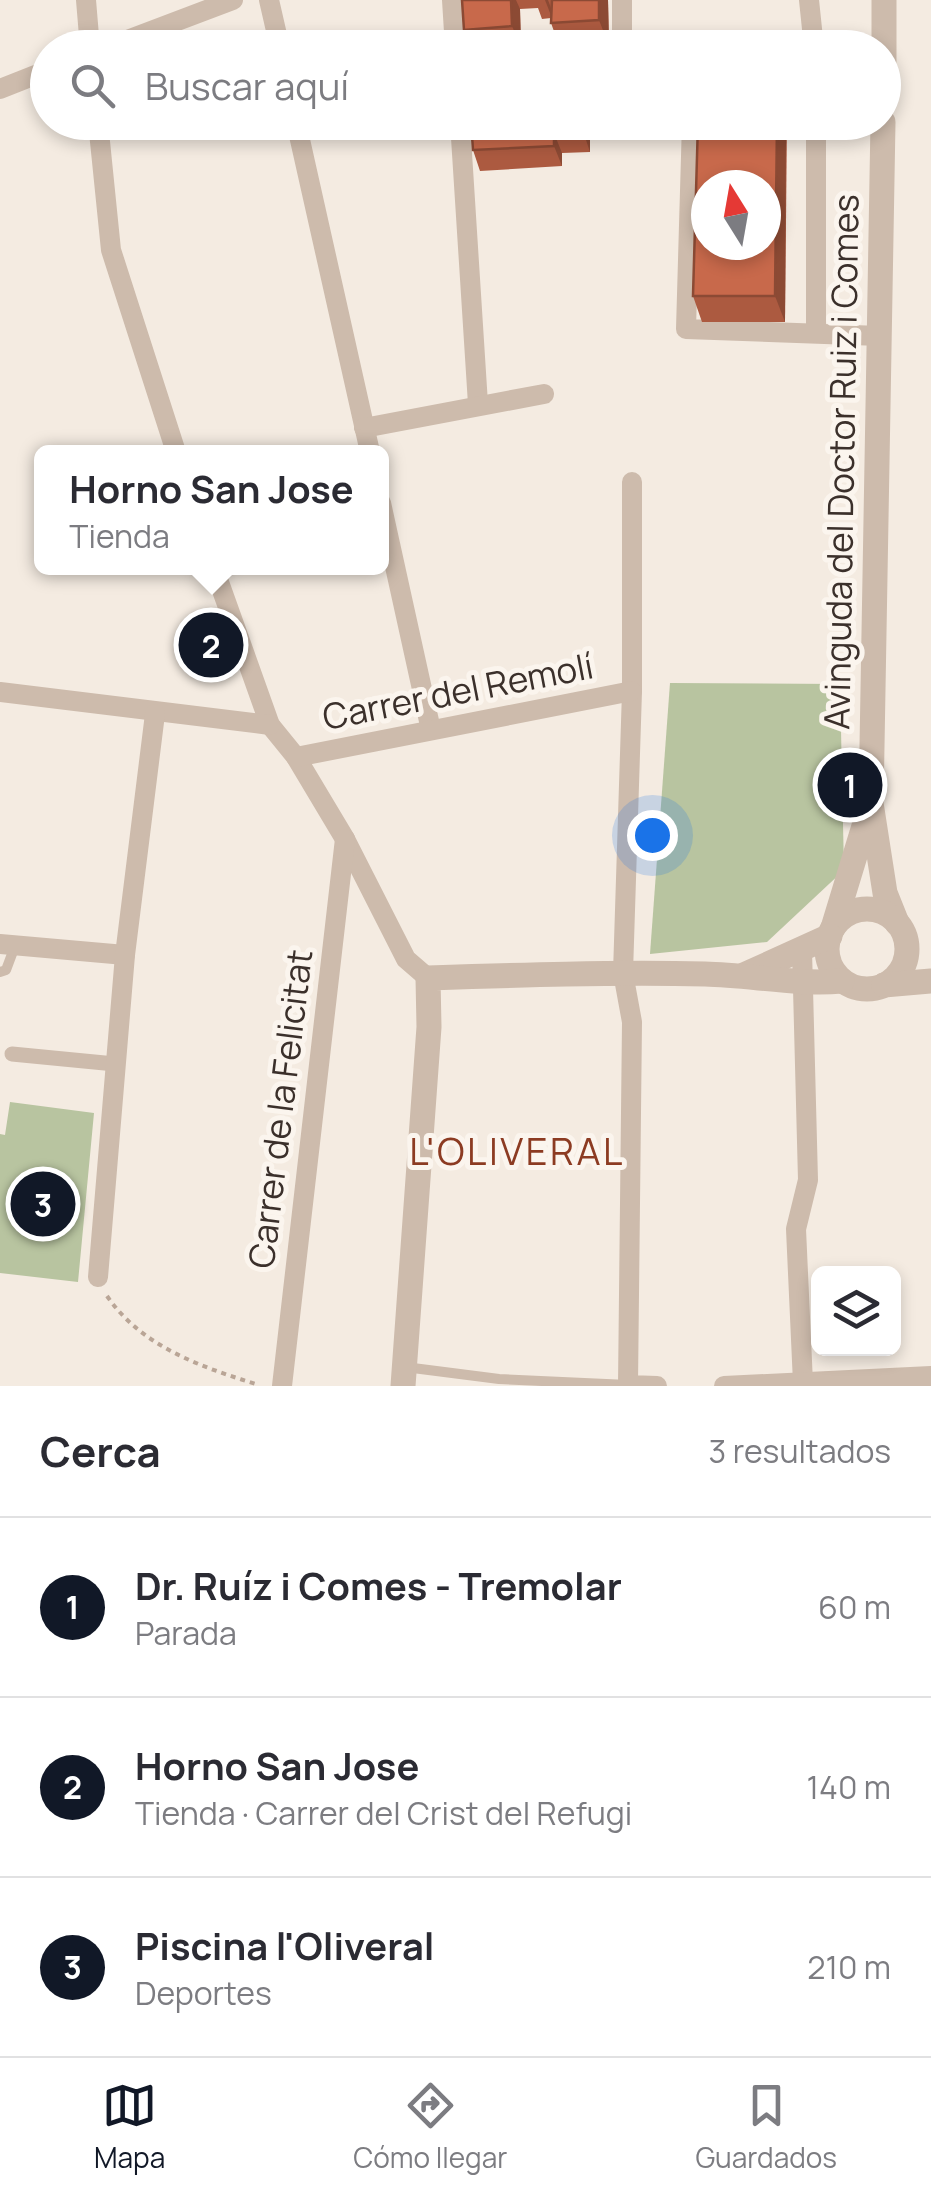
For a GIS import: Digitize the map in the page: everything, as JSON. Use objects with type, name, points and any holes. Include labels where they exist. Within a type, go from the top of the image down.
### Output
[{"type":"street","points":[[86,0],[88,30]]},
{"type":"street","points":[[154,30],[234,0]]},
{"type":"street","points":[[269,0],[276,30]]},
{"type":"street","points":[[452,0],[454,30]]},
{"type":"street","points":[[622,0],[622,30]]},
{"type":"street","points":[[809,0],[812,30]]},
{"type":"street","points":[[884,0],[884,30]]},
{"type":"street","points":[[0,89],[30,77]]},
{"type":"street","points":[[100,140],[111,250],[174,445]]},
{"type":"street","points":[[300,140],[368,445]]},
{"type":"street","points":[[461,140],[478,404]]},
{"type":"street","points":[[691,140],[686,329],[880,336]]},
{"type":"street","name":"Avinguda del Doctor Ruiz i Comes","points":[[816,140],[816,333]]},
{"type":"street","name":"Avinguda del Doctor Ruiz i Comes","points":[[883,140],[871,803],[885,893],[901,929]]},
{"type":"street","points":[[364,428],[544,394]]},
{"type":"street","points":[[632,482],[632,691],[623,972],[632,1022],[628,1384],[657,1386]]},
{"type":"street","points":[[389,540],[431,730]]},
{"type":"street","points":[[216,575],[270,725],[296,757],[345,838],[406,959],[428,978],[623,972],[744,975],[805,989],[842,981],[870,990],[931,981]]},
{"type":"street","name":"Carrer del Remolí","points":[[296,757],[632,691]]},
{"type":"street","points":[[0,692],[154,714],[270,725]]},
{"type":"street","points":[[98,1277],[125,955],[154,714]]},
{"type":"street","name":"Avinguda del Doctor Ruiz i Comes","points":[[832,932],[871,803]]},
{"type":"street","name":"Carrer de la Felicitat","points":[[282,1386],[345,838]]},
{"type":"street","points":[[744,975],[802,950],[832,932],[857,910],[872,909],[931,944]]},
{"type":"street","points":[[884,986],[904,964],[901,929]]},
{"type":"street","points":[[832,932],[828,956],[842,981]]},
{"type":"street","points":[[8,944],[125,955]]},
{"type":"street","points":[[802,950],[808,1180],[796,1229],[803,1383]]},
{"type":"street","points":[[403,1376],[429,1027],[428,978]]},
{"type":"street","points":[[12,1054],[115,1064]]},
{"type":"street","points":[[724,1386],[899,1383],[931,1376]]},
{"type":"lane","points":[[0,972],[6,970],[8,944]]},
{"type":"lane","points":[[403,1376],[628,1384]]},
{"type":"path","points":[[98,1277],[119,1314],[165,1349],[200,1367],[263,1386]]},
{"type":"green space","points":[[670,683],[840,684],[844,870],[767,942],[650,954]]},
{"type":"green space","points":[[10,1102],[94,1113],[78,1282],[0,1273],[0,1134],[5,1135]]},
{"type":"building","points":[[462,0],[511,0],[512,26],[464,30]]},
{"type":"building","points":[[552,0],[599,0],[599,20],[551,23]]},
{"type":"building","points":[[472,140],[554,140],[554,146],[473,150]]},
{"type":"building","points":[[697,140],[777,140],[776,170],[697,170]]},
{"type":"building","points":[[694,260],[775,260],[775,296],[693,296]]},
{"type":"place","name":"Horno San Jose","points":[[211,645]]},
{"type":"place","name":"Dr. Ruíz i Comes - Tremolar","points":[[850,785]]},
{"type":"place","name":"Piscina l'Oliveral","points":[[43,1204]]},
{"type":"district","name":"L'OLIVERAL","points":[[517,1152]]}]
